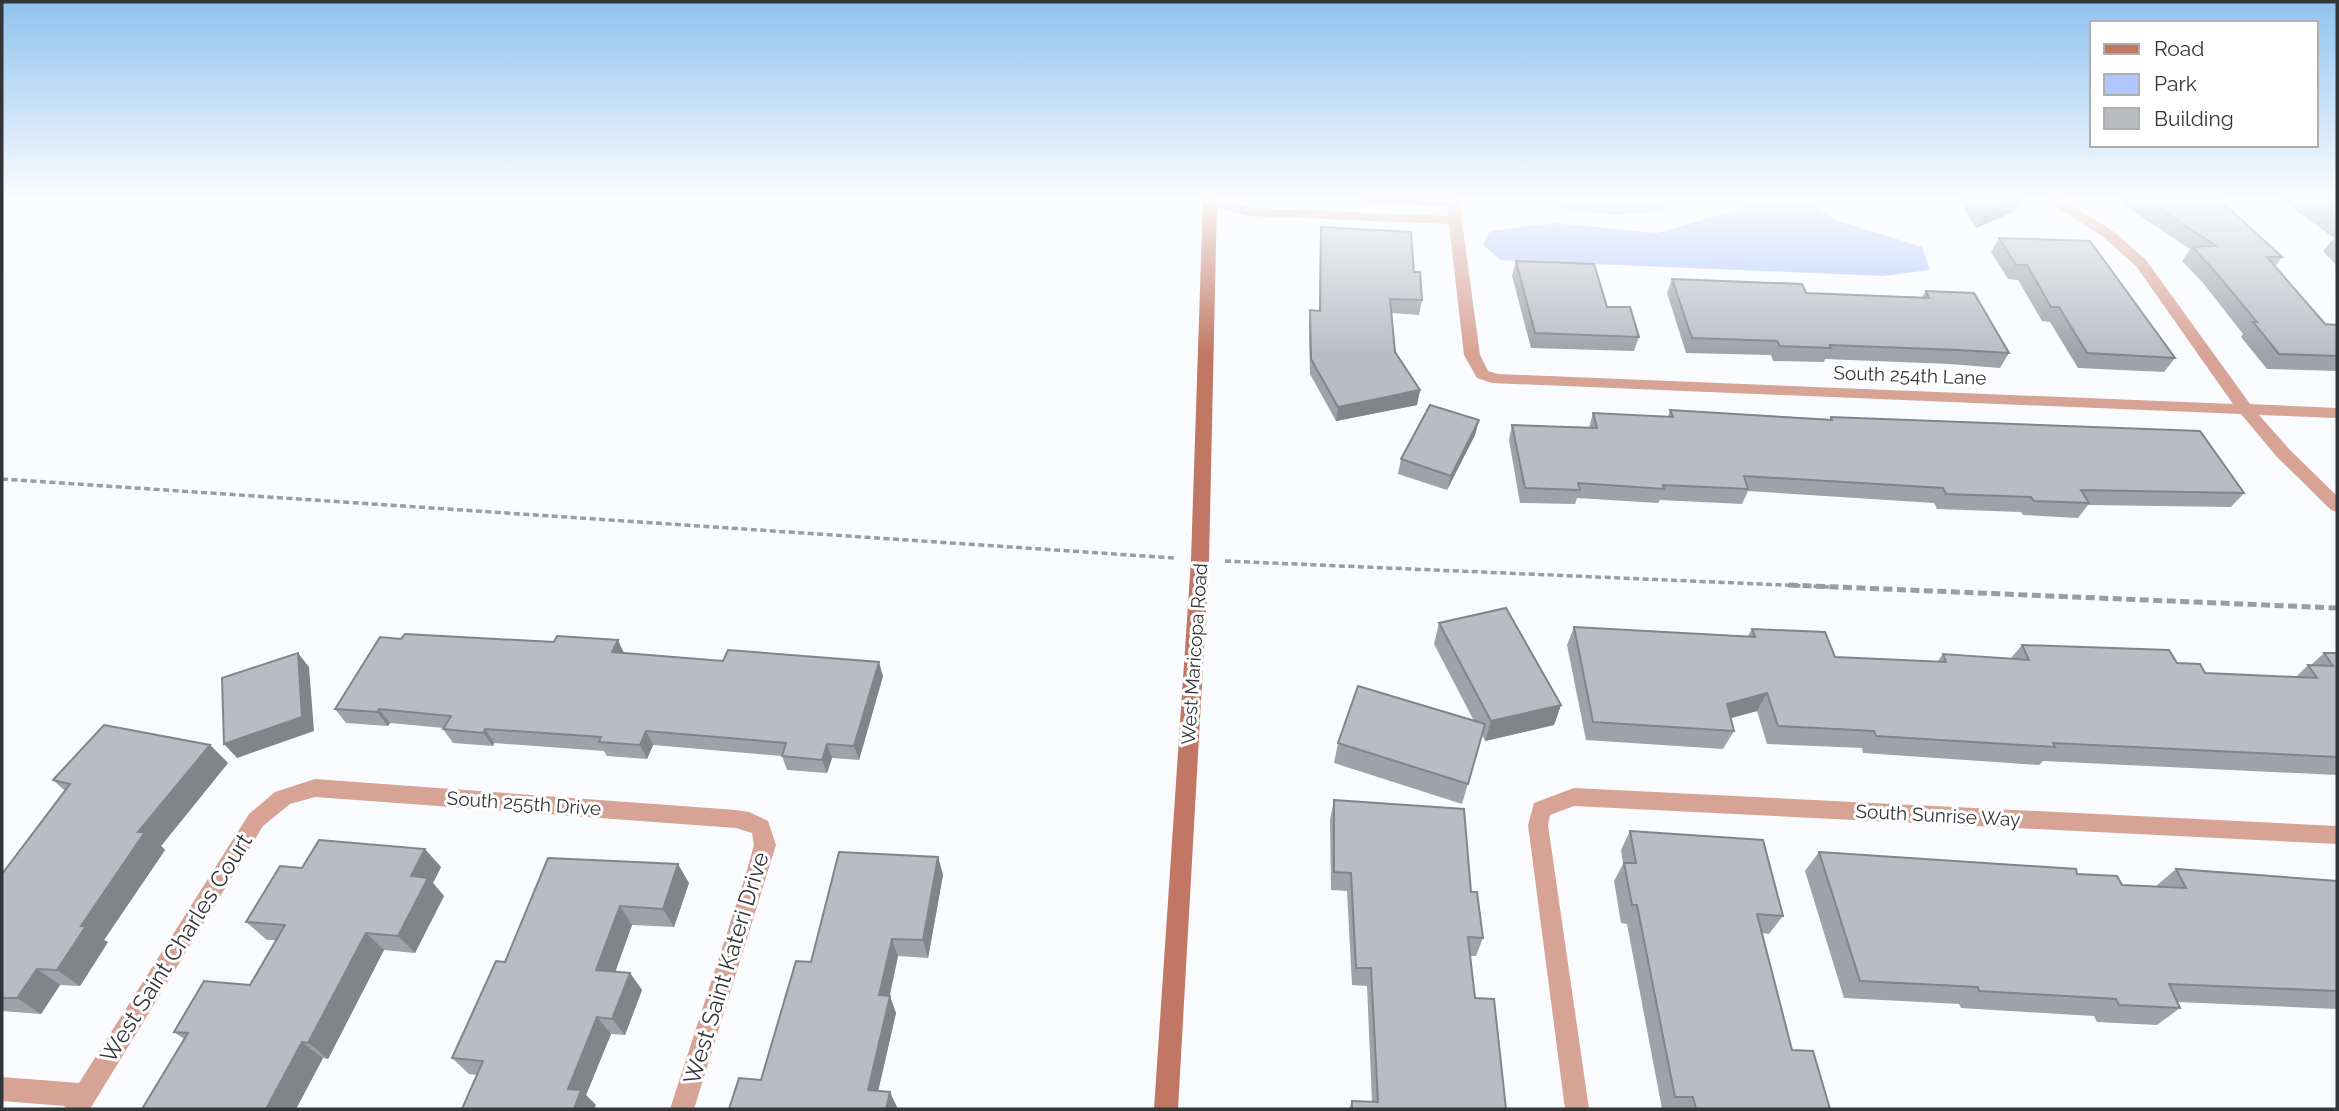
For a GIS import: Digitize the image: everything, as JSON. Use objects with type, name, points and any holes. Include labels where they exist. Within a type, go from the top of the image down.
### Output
[{"type":"street","name":"West Maricopa Road","points":[[1166,1109],[1200,560],[1213,251]]},
{"type":"street","name":"South 254th Lane","points":[[1459,251],[1472,355],[1482,374],[1514,381],[2337,412]]},
{"type":"street","points":[[2127,251],[2141,263],[2245,409],[2283,453],[2337,506]]},
{"type":"street","name":"South 255th Drive","points":[[286,796],[315,788],[736,819],[749,821],[761,828]]},
{"type":"street","name":"West Saint Charles Court","points":[[81,1102],[257,820],[264,811],[286,796]]},
{"type":"street","name":"South Sunrise Way","points":[[1577,1109],[1538,825],[1541,809],[1574,797],[2337,835]]},
{"type":"street","name":"West Saint Kateri Drive","points":[[682,1109],[758,874],[765,845],[761,828]]},
{"type":"street","points":[[2,1089],[81,1102]]},
{"type":"path","points":[[2,479],[1200,560],[2337,608]]},
{"type":"green space","points":[[1490,251],[1923,251],[1930,270],[1883,276],[1501,260]]},
{"type":"building","points":[[1321,251],[1412,251],[1414,272],[1420,272],[1422,300],[1390,299],[1395,352],[1420,390],[1338,407],[1311,359],[1310,310],[1320,311]]},
{"type":"building","points":[[2007,251],[2097,251],[2175,358],[2087,353],[2059,307],[2051,307],[2027,265],[2016,265]]},
{"type":"building","points":[[2196,251],[2275,251],[2282,257],[2267,257],[2325,324],[2337,325],[2337,356],[2279,354],[2253,322],[2257,322]]},
{"type":"building","points":[[1516,261],[1594,264],[1607,307],[1630,307],[1639,337],[1535,333]]},
{"type":"building","points":[[1672,279],[1802,284],[1806,293],[1929,298],[1926,291],[1974,293],[2009,353],[1830,345],[1831,348],[1780,346],[1777,341],[1692,338]]},
{"type":"building","points":[[1430,405],[1479,420],[1451,476],[1401,459]]},
{"type":"building","points":[[1670,410],[1832,420],[1831,417],[2200,431],[2244,493],[2081,490],[2089,503],[2034,501],[2031,497],[1946,494],[1943,488],[1744,476],[1748,489],[1663,485],[1664,489],[1578,483],[1580,490],[1525,488],[1512,425],[1597,428],[1593,413],[1673,417]]},
{"type":"building","points":[[1506,608],[1561,705],[1491,721],[1439,623]]},
{"type":"building","points":[[1574,627],[1755,637],[1752,629],[1825,632],[1835,657],[1946,662],[1943,654],[2029,660],[2022,645],[2169,650],[2177,663],[2200,664],[2205,673],[2317,678],[2308,665],[2333,666],[2324,653],[2337,653],[2337,757],[2053,743],[2055,747],[1876,736],[1874,731],[1778,726],[1767,693],[1727,704],[1734,731],[1593,722]]},
{"type":"building","points":[[405,634],[554,642],[557,636],[618,640],[612,652],[723,661],[728,650],[879,662],[854,746],[827,744],[822,760],[782,756],[786,743],[646,731],[640,745],[599,742],[601,737],[485,729],[483,733],[443,729],[451,716],[379,709],[377,712],[335,709],[380,637],[401,639]]},
{"type":"building","points":[[298,653],[302,717],[224,744],[222,678]]},
{"type":"building","points":[[1358,686],[1485,724],[1468,784],[1338,743]]},
{"type":"building","points":[[104,725],[210,745],[138,832],[145,832],[81,926],[86,926],[57,970],[37,969],[17,998],[2,998],[2,874],[70,784],[53,780]]},
{"type":"building","points":[[1334,800],[1464,809],[1471,892],[1477,892],[1483,938],[1468,937],[1475,998],[1494,999],[1506,1109],[1352,1109],[1352,1101],[1378,1102],[1371,968],[1356,968],[1351,873],[1334,872]]},
{"type":"building","points":[[1630,831],[1763,840],[1783,916],[1757,914],[1792,1050],[1813,1051],[1830,1109],[1696,1109],[1693,1097],[1675,1097],[1637,905],[1632,905],[1624,863],[1636,863]]},
{"type":"building","points":[[319,840],[425,849],[411,876],[428,878],[398,936],[366,933],[308,1043],[302,1042],[266,1109],[142,1109],[188,1033],[174,1032],[204,981],[250,985],[285,925],[246,922],[280,866],[302,868]]},
{"type":"building","points":[[839,852],[938,857],[923,940],[892,939],[879,995],[890,996],[868,1090],[890,1092],[886,1109],[729,1109],[739,1078],[761,1080],[796,961],[811,962]]},
{"type":"building","points":[[1819,852],[2076,869],[2077,874],[2117,876],[2122,885],[2186,888],[2176,869],[2337,881],[2337,991],[2169,984],[2180,1008],[2119,1005],[2116,999],[1979,991],[1978,987],[1860,981]]},
{"type":"building","points":[[548,858],[678,864],[663,909],[620,906],[596,970],[630,973],[612,1019],[597,1017],[568,1089],[581,1090],[574,1109],[462,1109],[483,1061],[452,1058],[496,961],[505,962]]}]
